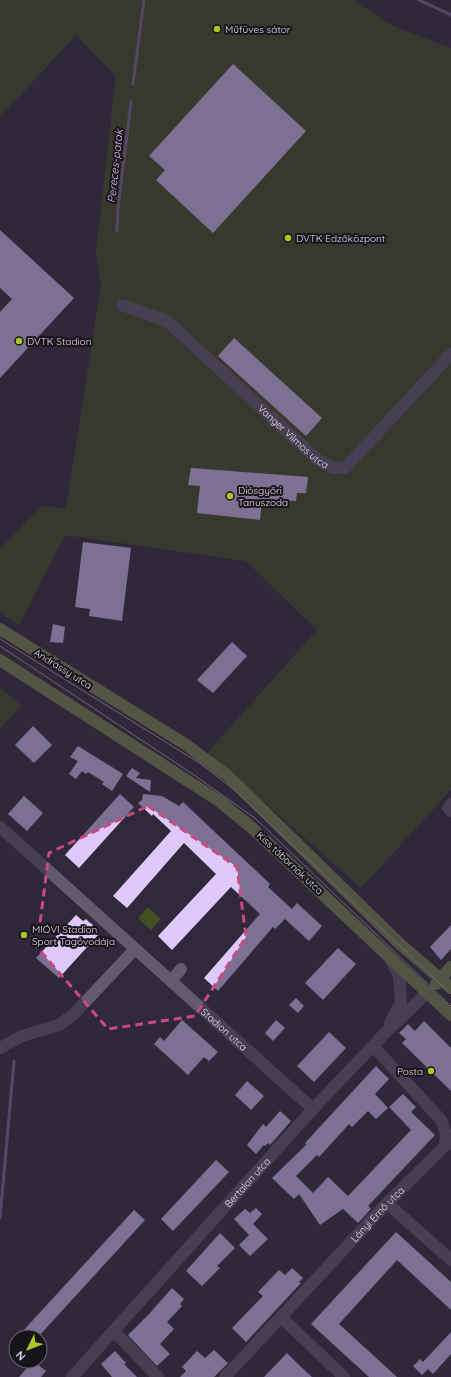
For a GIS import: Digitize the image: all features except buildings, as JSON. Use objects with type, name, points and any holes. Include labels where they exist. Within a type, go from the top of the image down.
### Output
[{"type":"main road","name":"Andrássy utca","points":[[0,629],[127,708]]},
{"type":"main road","name":"Kiss tábornok utca","points":[[0,660],[219,802],[250,826],[451,1015]]},
{"type":"main road","name":"Kiss tábornok utca","points":[[127,708],[185,744],[228,775],[400,944],[451,988]]},
{"type":"main road","points":[[428,992],[451,967]]},
{"type":"street","name":"Vanger Vilmos utca","points":[[122,305],[167,321],[318,460],[333,468],[345,468],[451,354]]},
{"type":"street","name":"Stadion utca","points":[[0,827],[313,1108]]},
{"type":"street","points":[[0,1048],[22,1036],[58,1025],[73,1015],[135,949]]},
{"type":"street","points":[[384,1034],[401,1002],[399,976],[389,956]]},
{"type":"street","points":[[170,981],[181,969]]},
{"type":"street","name":"Bertalan utca","points":[[72,1377],[313,1108],[384,1034],[428,992]]},
{"type":"street","name":"Lányi Ernő utca","points":[[225,1377],[387,1203],[445,1146],[446,1134],[441,1120],[373,1046]]},
{"type":"street","points":[[387,1203],[451,1260]]},
{"type":"street","points":[[281,1317],[344,1377]]},
{"type":"street","points":[[114,1331],[158,1377]]},
{"type":"highlighted area","points":[[148,806],[237,867],[246,937],[195,1016],[108,1029],[37,947],[49,853]]},
{"type":"green space","name":"DVTK Edzőközpont","points":[[0,0],[355,0],[393,26],[451,48],[451,790],[361,888],[208,752],[317,630],[246,561],[65,535],[19,625],[0,613],[0,549],[41,506],[66,509],[101,286],[96,252],[116,76],[76,35],[0,117]]},
{"type":"green space","points":[[0,688],[21,705],[0,729]]},
{"type":"green space","points":[[148,907],[161,919],[151,930],[138,918]]},
{"type":"waterway","name":"Pereces-patak","points":[[133,84],[144,0]]},
{"type":"waterway","points":[[419,0],[451,15]]},
{"type":"waterway","name":"Pereces-patak","points":[[117,231],[118,208],[131,102]]},
{"type":"waterway","name":"Pereces-patak","points":[[0,1218],[14,1061]]},
{"type":"tram line","points":[[0,639],[201,764],[232,788],[451,994]]},
{"type":"tram line","points":[[0,646],[194,775],[256,819],[451,1006]]},
{"type":"place","name":"Műfüves sátor","points":[[217,29]]},
{"type":"place","name":"DVTK Edzőközpont","points":[[288,238]]},
{"type":"place","name":"DVTK Stadion","points":[[19,341]]},
{"type":"place","name":"Diósgyőri Tanuszoda","points":[[230,496]]},
{"type":"place","name":"MIÓVI Stadion Sport Tagóvodája","points":[[24,935]]},
{"type":"place","name":"Posta","points":[[431,1071]]}]
